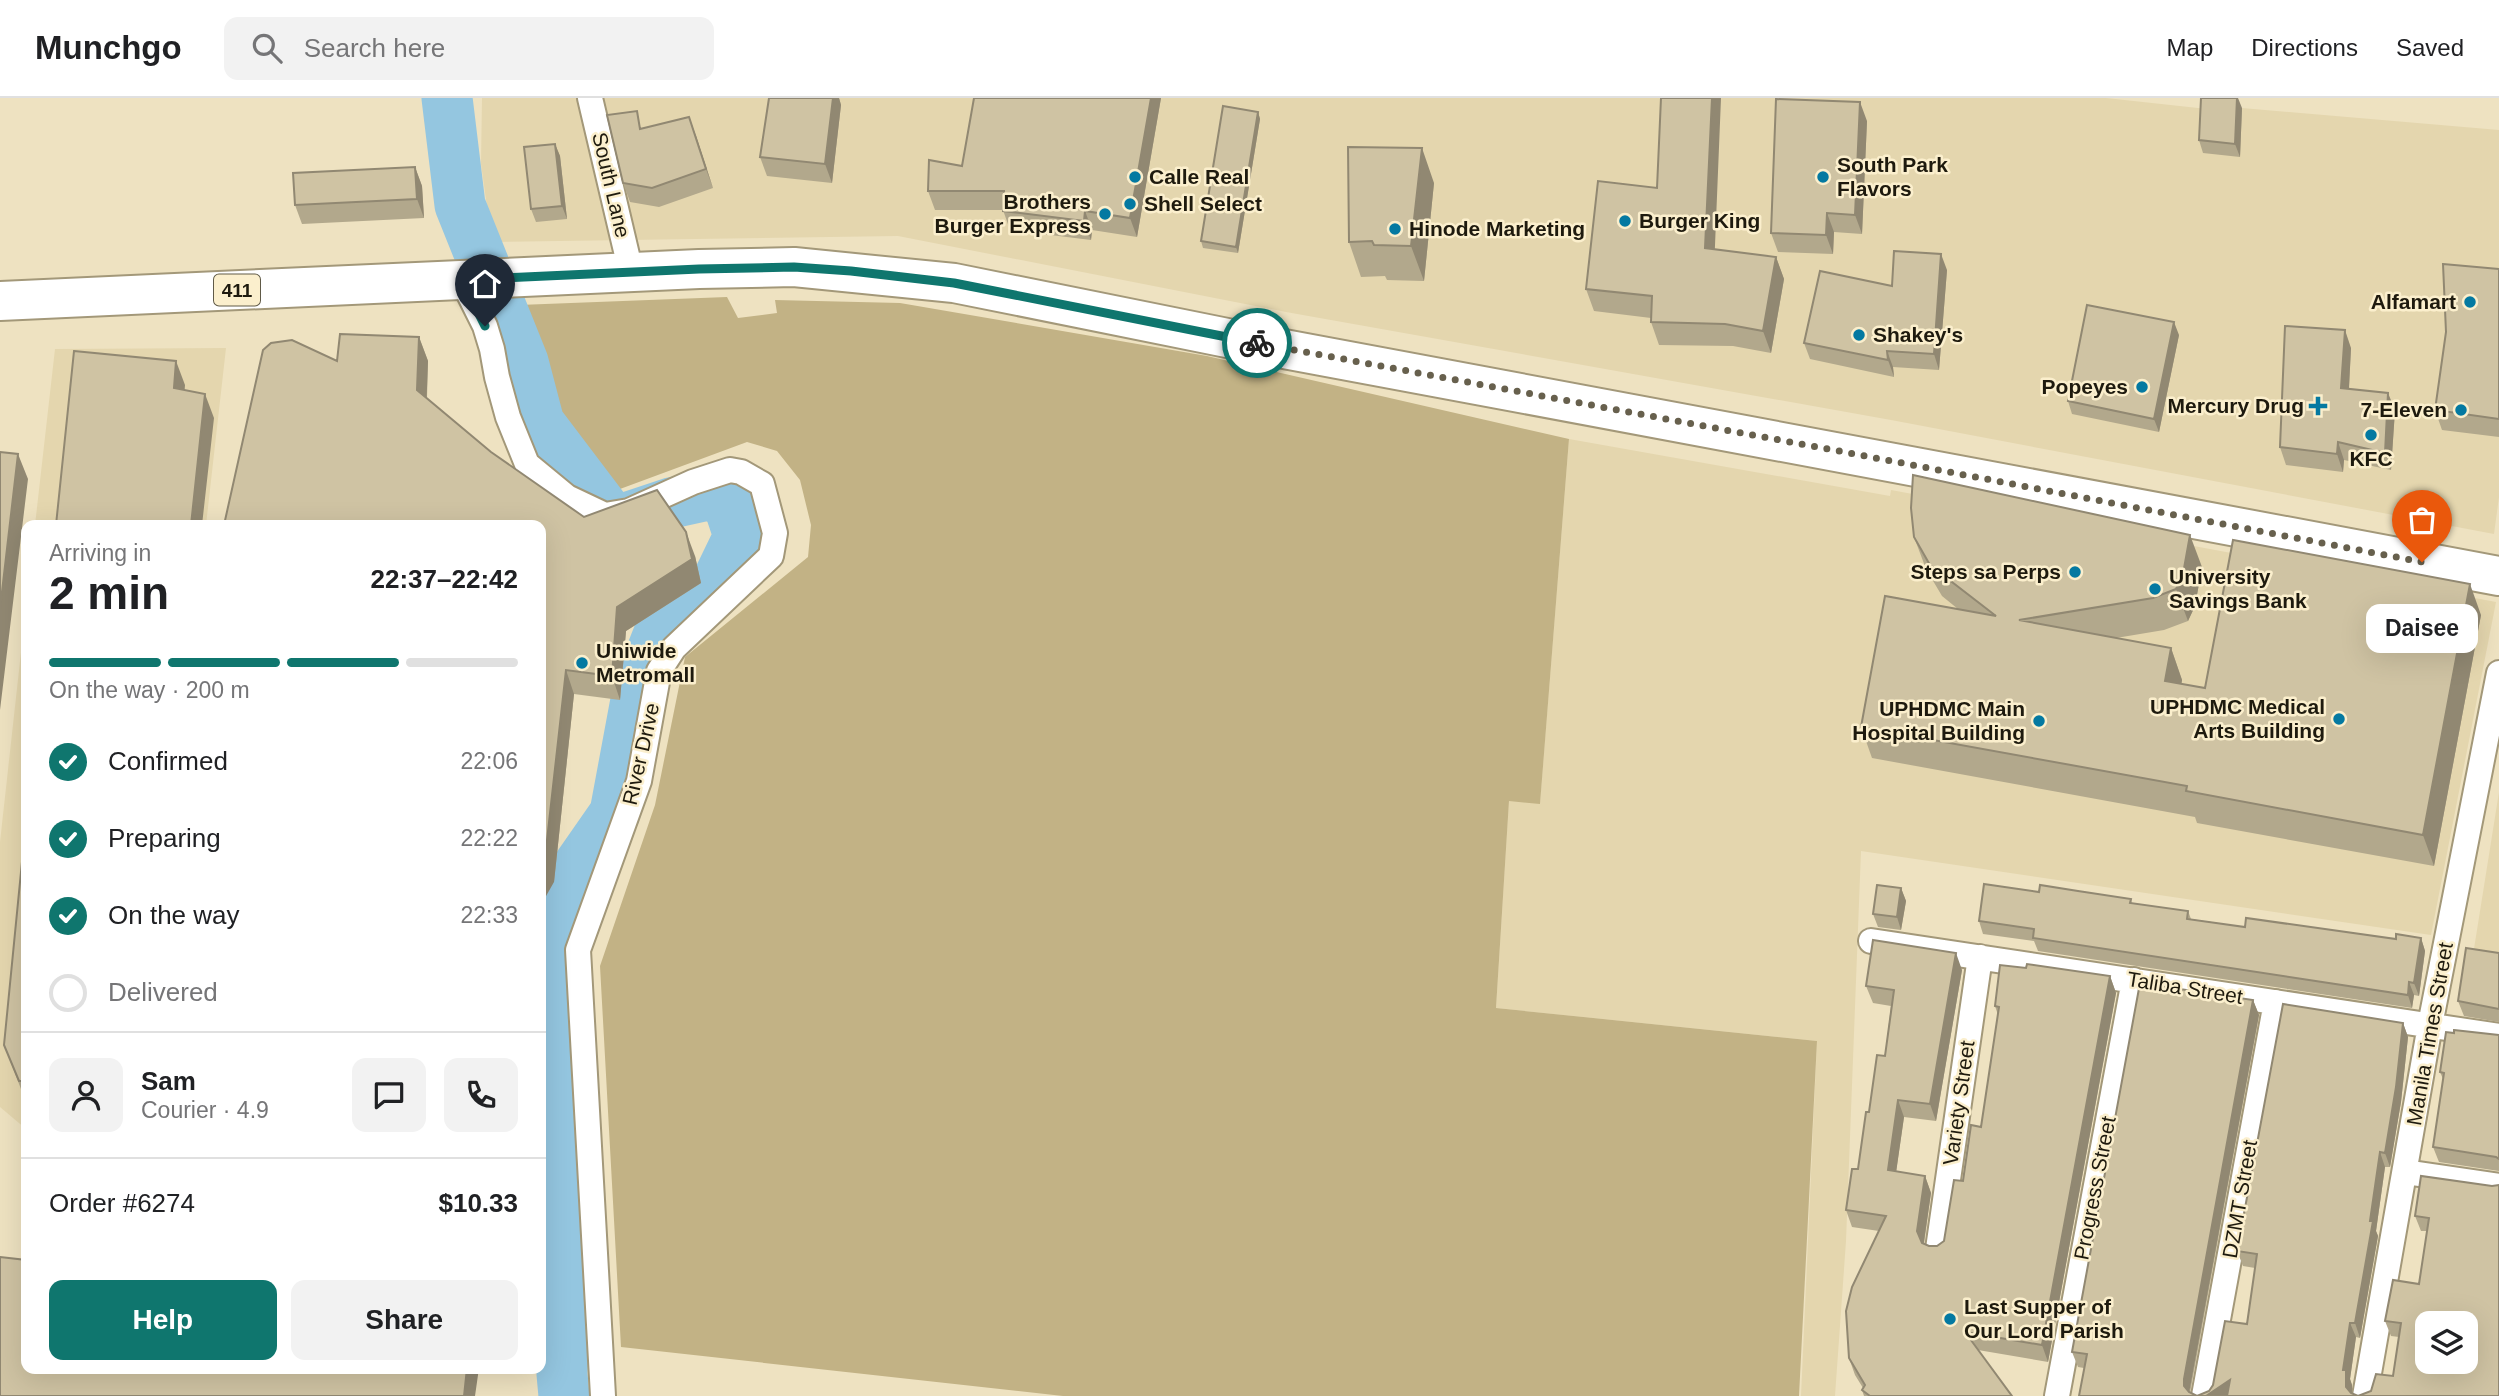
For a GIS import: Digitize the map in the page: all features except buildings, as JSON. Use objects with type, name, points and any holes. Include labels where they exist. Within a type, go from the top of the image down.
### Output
[{"type":"highway","name":"411","points":[[0,301],[794,267],[954,283],[1275,347],[2499,576]]},
{"type":"street","name":"South Lane","points":[[590,98],[631,272]]},
{"type":"street","name":"River Drive","points":[[468,280],[492,349],[508,417],[527,464],[557,489],[567,497],[605,515],[629,511],[693,482],[730,470],[741,472],[762,484],[775,533],[771,556],[674,648],[659,671],[639,781],[578,950],[603,1396]]},
{"type":"street","name":"Manila Times Street","points":[[2365,1396],[2430,1025],[2499,673]]},
{"type":"street","name":"Taliba Street","points":[[1871,941],[2499,1036]]},
{"type":"street","name":"Variety Street","points":[[1938,1249],[1980,957]]},
{"type":"street","name":"Progress Street","points":[[2057,1396],[2134,980]]},
{"type":"street","name":"DZMT Street","points":[[2204,1396],[2276,1002]]},
{"type":"street","points":[[2405,1171],[2499,1186]]},
{"type":"shaded area","points":[[482,98],[2106,98],[2198,108],[2242,108],[2499,130],[2499,497],[2494,534],[1891,420],[1286,312],[898,236],[492,242],[481,164]]},
{"type":"shaded area","points":[[727,297],[738,318],[777,313],[775,300],[900,303],[1207,356],[1569,439],[1540,804],[1509,801],[1496,1008],[1817,1041],[1799,1396],[1063,1396],[621,1347],[600,966],[655,805],[685,657],[808,557],[811,525],[800,480],[777,451],[747,442],[620,489],[560,452],[550,429],[519,305]]},
{"type":"shaded area","points":[[226,348],[207,520],[36,520],[55,349]]},
{"type":"shaded area","points":[[1569,439],[1890,496],[1891,490],[2496,602],[2431,935],[1861,851],[1846,1241],[1835,1396],[1801,1396],[1817,1041],[1496,1008],[1509,800],[1540,803]]},
{"type":"shaded area","points":[[21,652],[21,1125],[0,1107],[0,842]]},
{"type":"shaded area","points":[[2499,792],[2499,959],[2473,955]]},
{"type":"waterway","points":[[447,98],[460,205],[523,362],[539,423],[614,522],[671,503],[712,494],[729,506],[739,536],[710,596],[658,636],[639,684],[615,813],[560,892],[551,950],[554,1204],[565,1301],[562,1374],[564,1396]]},
{"type":"way so far","points":[[1257,343],[2422,562]]},
{"type":"place","name":"Calle Real","points":[[1135,177]]},
{"type":"place","name":"South Park Flavors","points":[[1823,177]]},
{"type":"place","name":"Shell Select","points":[[1130,204]]},
{"type":"place","name":"Brothers Burger Express","points":[[1105,214]]},
{"type":"place","name":"Burger King","points":[[1625,221]]},
{"type":"place","name":"Hinode Marketing","points":[[1395,229]]},
{"type":"place","name":"Alfamart","points":[[2470,302]]},
{"type":"place","name":"Shakey's","points":[[1859,335]]},
{"type":"place","name":"Popeyes","points":[[2142,387]]},
{"type":"place","name":"Mercury Drug","points":[[2318,406]]},
{"type":"place","name":"7-Eleven","points":[[2461,410]]},
{"type":"place","name":"KFC","points":[[2371,435]]},
{"type":"place","name":"Daisee","points":[[2422,562]]},
{"type":"place","name":"Steps sa Perps","points":[[2075,572]]},
{"type":"place","name":"University Savings Bank","points":[[2155,589]]},
{"type":"place","name":"Uniwide Metromall","points":[[582,663]]},
{"type":"place","name":"UPHDMC Medical Arts Building","points":[[2339,719]]},
{"type":"place","name":"UPHDMC Main Hospital Building","points":[[2039,721]]},
{"type":"place","name":"Last Supper of Our Lord Parish","points":[[1950,1319]]},
{"type":"route","points":[[485,326],[462,280],[794,267],[954,283],[1257,343]]}]
